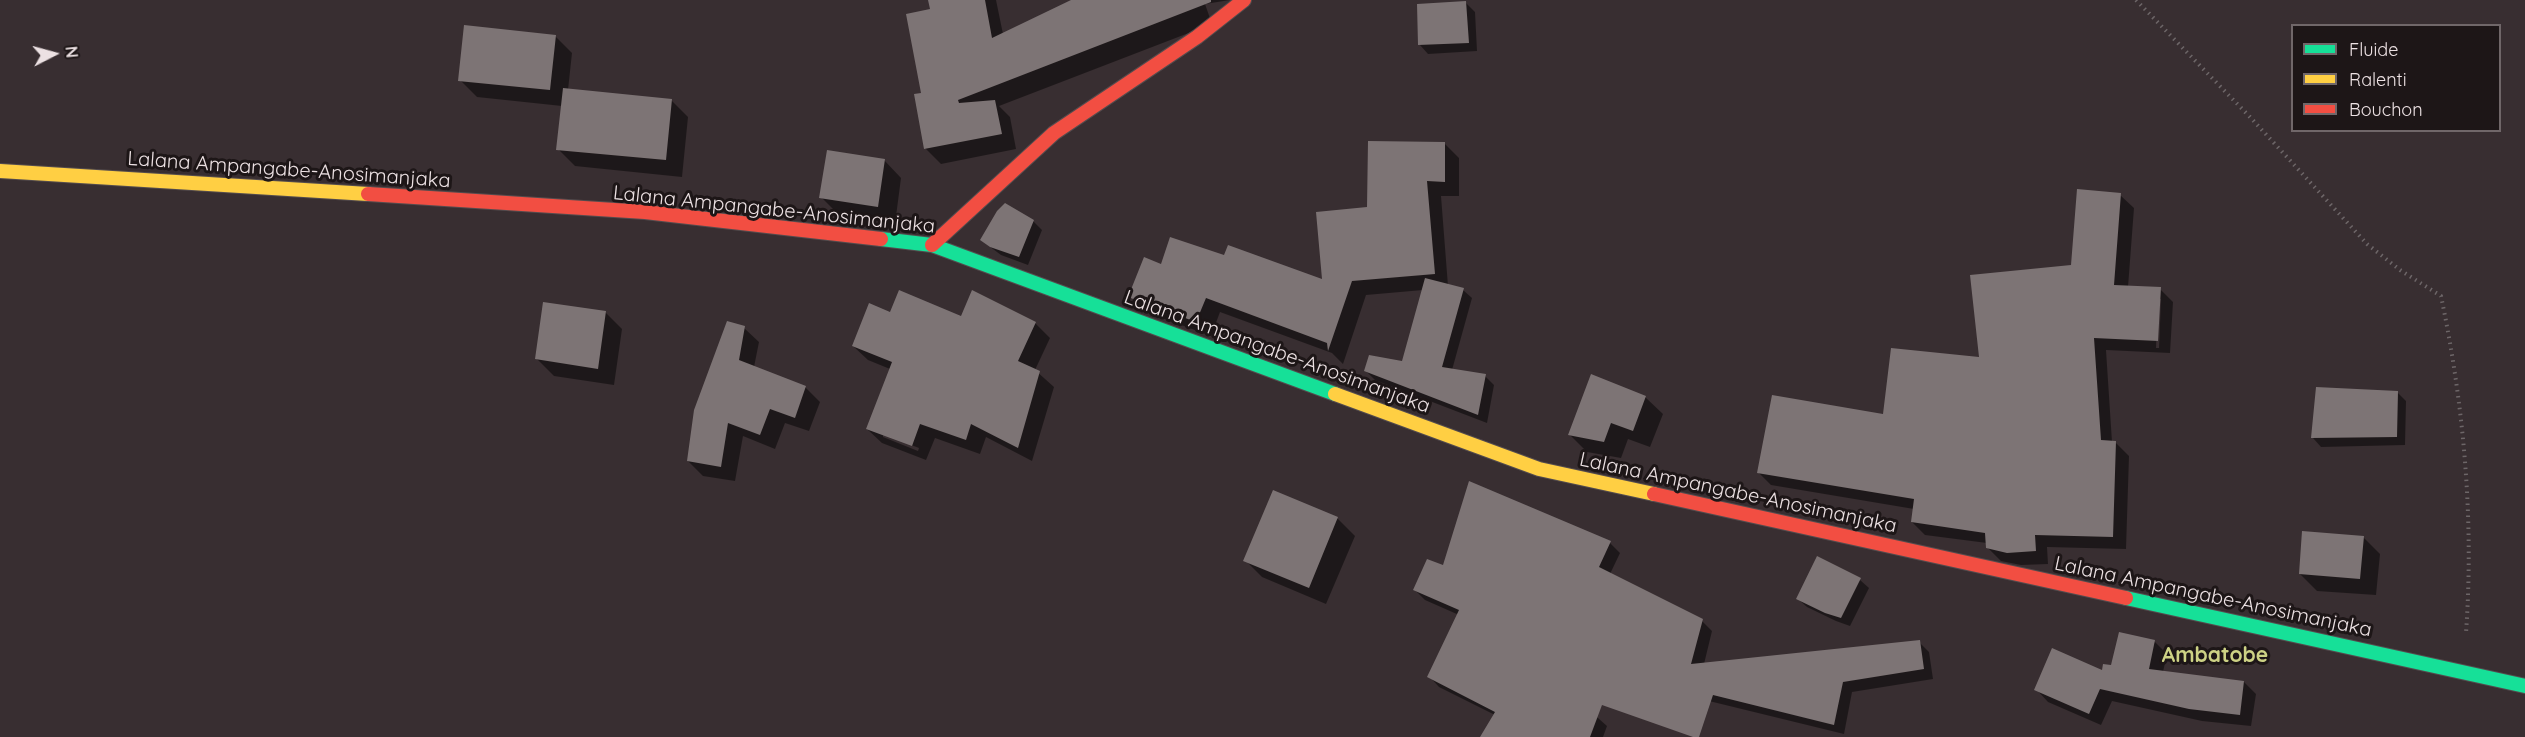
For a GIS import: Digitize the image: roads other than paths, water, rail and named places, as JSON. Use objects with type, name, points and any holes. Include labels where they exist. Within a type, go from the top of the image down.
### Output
[{"type":"street","points":[[932,245],[1054,133],[1197,37],[1244,0]]},
{"type":"street","name":"Lalana Ampangabe-Anosimanjaka","points":[[0,171],[645,212],[932,245],[1539,469],[2525,686]]},
{"type":"district","name":"Ambatobe","points":[[2215,656]]}]
